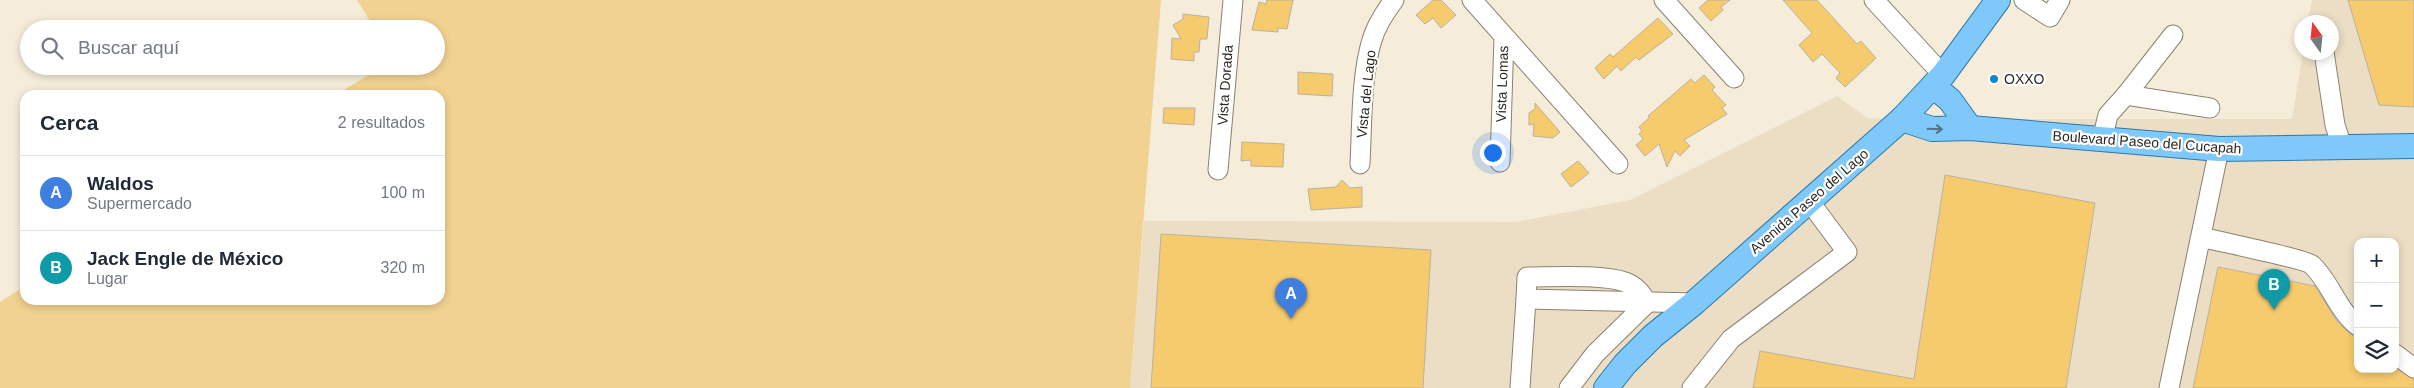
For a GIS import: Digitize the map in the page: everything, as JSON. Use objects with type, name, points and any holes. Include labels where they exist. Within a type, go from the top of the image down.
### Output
[{"type":"main road","name":"Avenida Paseo del Lago","points":[[1606,388],[1632,357],[1902,119],[1938,80],[1998,0]]},
{"type":"main road","points":[[1938,80],[1970,128]]},
{"type":"main road","name":"Boulevard Paseo del Cucapah","points":[[1902,119],[1932,130],[1970,128],[2219,149],[2414,146]]},
{"type":"street","name":"Vista Dorada","points":[[1218,170],[1233,0]]},
{"type":"street","name":"Vista del Lago","points":[[1360,164],[1367,62],[1372,40],[1379,23],[1394,0]]},
{"type":"street","points":[[1472,0],[1618,164]]},
{"type":"street","points":[[1664,0],[1734,78]]},
{"type":"street","points":[[1874,0],[1938,80]]},
{"type":"street","points":[[2024,0],[2050,17],[2060,0]]},
{"type":"street","points":[[2102,140],[2108,115],[2126,96],[2173,35]]},
{"type":"street","name":"Vista Lomas","points":[[1500,162],[1504,37]]},
{"type":"street","points":[[2325,60],[2335,124],[2342,147]]},
{"type":"street","points":[[2126,96],[2210,108]]},
{"type":"street","points":[[2169,388],[2219,149]]},
{"type":"street","points":[[1692,388],[1731,339],[1847,252],[1809,201]]},
{"type":"street","points":[[2201,237],[2310,264],[2332,291],[2347,318],[2354,323]]},
{"type":"street","points":[[1520,388],[1526,298],[1694,303]]},
{"type":"street","points":[[1569,388],[1595,354],[1647,303]]},
{"type":"street","points":[[2399,357],[2414,368]]},
{"type":"shaded area","points":[[357,0],[1161,0],[1130,388],[0,388],[0,302],[20,289],[20,305],[445,305],[445,90],[344,90],[368,75],[445,75],[445,20],[369,20]]},
{"type":"shaded area","points":[[2312,0],[2414,0],[2414,388],[1130,388],[1144,221],[1516,222],[1630,200],[1837,96],[1867,118],[2292,119],[2302,60],[2339,60],[2339,15],[2309,15]]},
{"type":"building","points":[[1267,0],[1293,0],[1287,29],[1278,28],[1278,32],[1252,30],[1259,2],[1266,4]]},
{"type":"building","points":[[1433,0],[1441,0],[1456,15],[1441,28],[1433,18],[1425,24],[1416,15]]},
{"type":"building","points":[[1708,0],[1730,0],[1721,7],[1723,10],[1711,21],[1699,8]]},
{"type":"building","points":[[1783,0],[1817,0],[1857,44],[1861,41],[1876,58],[1845,87],[1836,78],[1840,73],[1822,54],[1813,62],[1799,45],[1812,33]]},
{"type":"building","points":[[2348,0],[2414,0],[2414,107],[2379,105]]},
{"type":"building","points":[[1183,14],[1209,17],[1207,39],[1200,39],[1199,52],[1194,52],[1194,61],[1171,59],[1172,38],[1181,39],[1173,25],[1183,19]]},
{"type":"building","points":[[1658,18],[1673,34],[1639,60],[1636,57],[1621,71],[1617,66],[1604,79],[1595,68],[1610,54],[1613,57]]},
{"type":"building","points":[[1298,72],[1333,74],[1332,96],[1298,94]]},
{"type":"building","points":[[1704,75],[1715,87],[1712,90],[1726,105],[1722,108],[1727,114],[1684,140],[1690,146],[1680,156],[1675,151],[1667,167],[1659,144],[1645,156],[1636,145],[1643,139],[1639,134],[1642,131],[1639,127],[1650,117],[1648,116],[1691,79],[1695,83]]},
{"type":"building","points":[[1535,103],[1560,132],[1553,138],[1533,136],[1534,124],[1529,125],[1529,113],[1535,109]]},
{"type":"building","points":[[1164,108],[1195,108],[1194,125],[1163,123]]},
{"type":"building","points":[[1242,142],[1284,144],[1283,167],[1251,166],[1251,160],[1241,161]]},
{"type":"building","points":[[1578,161],[1589,173],[1571,187],[1561,174]]},
{"type":"building","points":[[1945,175],[2095,203],[2066,388],[1753,388],[1760,351],[1914,379]]},
{"type":"building","points":[[1342,180],[1350,188],[1362,187],[1362,207],[1311,210],[1308,189],[1336,187]]},
{"type":"building","points":[[1161,234],[1431,250],[1423,388],[1151,388]]},
{"type":"building","points":[[2218,267],[2315,286],[2336,320],[2354,336],[2354,373],[2399,373],[2399,370],[2414,379],[2414,388],[2193,388]]},
{"type":"place","name":"OXXO","points":[[1994,79]]},
{"type":"place","name":"Jack Engle de México","points":[[2274,310]]},
{"type":"place","name":"Waldos","points":[[1291,319]]}]
